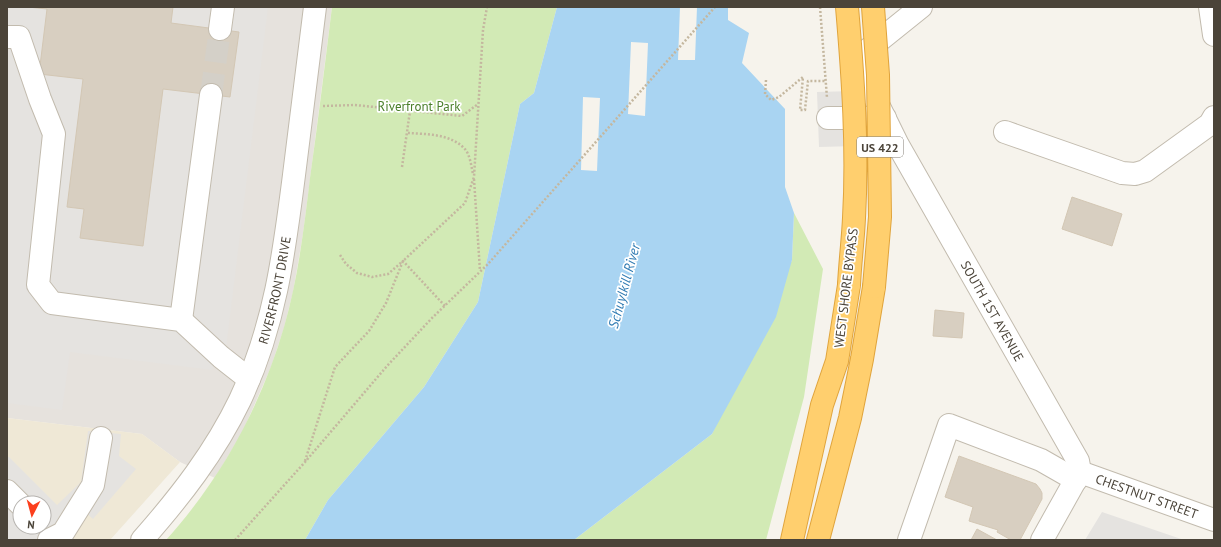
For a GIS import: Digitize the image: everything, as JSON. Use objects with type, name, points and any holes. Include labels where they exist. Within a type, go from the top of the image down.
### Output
[{"type":"highway","name":"WEST SHORE BYPASS","points":[[792,540],[822,406],[837,361],[849,285],[854,217],[855,149],[853,76],[847,7]]},
{"type":"highway","name":"WEST SHORE BYPASS","points":[[818,540],[850,418],[874,287],[880,217],[878,75],[873,7]]},
{"type":"highway","points":[[832,540],[841,503],[850,418]]},
{"type":"street","points":[[220,29],[223,7]]},
{"type":"street","name":"RIVERFRONT DRIVE","points":[[142,540],[172,506],[208,457],[230,420],[249,379],[271,317],[280,280],[315,7]]},
{"type":"street","name":"SOUTH 1ST AVENUE","points":[[922,7],[865,52],[867,82],[898,145],[1078,461],[1078,476]]},
{"type":"street","points":[[1210,7],[1214,35]]},
{"type":"street","points":[[7,37],[19,37],[40,99],[54,134],[38,285],[52,303],[181,320],[220,357],[249,379]]},
{"type":"street","points":[[181,320],[211,95]]},
{"type":"street","points":[[1005,132],[1122,173],[1135,174],[1145,171],[1210,124],[1214,117]]},
{"type":"street","points":[[828,118],[885,118]]},
{"type":"street","name":"CHESTNUT STREET","points":[[909,540],[949,425],[1042,460],[1078,476],[1214,520]]},
{"type":"street","points":[[58,538],[93,485],[101,438]]},
{"type":"street","points":[[1042,540],[1078,476]]},
{"type":"path","points":[[480,272],[474,177],[483,30],[487,7]]},
{"type":"path","points":[[235,540],[305,462],[387,366],[488,264],[714,7]]},
{"type":"path","points":[[820,7],[828,118]]},
{"type":"path","points":[[766,80],[765,94],[771,100],[779,97],[803,77],[800,110],[805,110],[808,81],[826,82]]},
{"type":"path","points":[[303,106],[354,105],[462,116],[478,104]]},
{"type":"path","points":[[402,167],[410,111]]},
{"type":"path","points":[[340,255],[346,264],[357,273],[372,277],[388,274],[465,203],[474,177],[470,159],[464,148],[451,139],[428,134],[408,133]]},
{"type":"path","points":[[403,261],[445,306]]},
{"type":"path","points":[[305,462],[335,367],[369,331],[386,303],[403,261]]},
{"type":"shaded area","points":[[7,7],[332,7],[303,234],[293,292],[284,328],[271,367],[242,433],[215,478],[180,462],[142,434],[7,418]]},
{"type":"shaded area","points":[[7,7],[268,7],[226,348],[212,370],[70,352],[62,410],[7,403]]},
{"type":"shaded area","points":[[854,91],[856,146],[819,147],[817,92]]},
{"type":"shaded area","points":[[7,418],[142,434],[180,462],[110,540],[7,540]]},
{"type":"shaded area","points":[[88,431],[121,434],[119,456],[136,469],[93,519],[84,511],[56,540],[7,540],[7,457],[9,457],[47,495],[12,495],[12,535],[52,535],[52,500],[57,505],[81,482]]},
{"type":"shaded area","points":[[1102,512],[1184,540],[1085,540]]},
{"type":"green space","name":"Riverfront Park","points":[[332,7],[557,7],[534,93],[520,104],[478,302],[424,387],[328,500],[305,540],[166,540],[186,517],[204,492],[237,440],[264,385],[275,356],[289,309],[297,272]]},
{"type":"green space","points":[[794,213],[823,269],[804,397],[766,540],[574,540],[712,434],[792,260]]},
{"type":"water","name":"Schuylkill River","points":[[557,7],[680,7],[678,60],[695,60],[697,7],[728,7],[728,20],[749,33],[742,63],[785,109],[785,187],[794,213],[792,260],[776,317],[712,434],[574,540],[305,540],[328,500],[424,387],[478,302],[520,104],[534,93]],"holes":[[[631,42],[648,43],[645,116],[628,114]],[[583,97],[600,98],[597,171],[581,170]]]},
{"type":"building","points":[[28,7],[173,7],[171,23],[239,32],[230,97],[163,89],[143,246],[80,238],[84,209],[67,207],[83,79],[39,74],[47,9]]},
{"type":"building","points":[[1072,197],[1122,214],[1112,246],[1062,229]]},
{"type":"building","points":[[935,310],[964,313],[962,338],[933,336]]},
{"type":"building","points":[[959,456],[1036,484],[1040,489],[1042,499],[1020,540],[1011,540],[997,532],[998,530],[969,521],[973,507],[945,497]]},
{"type":"building","points":[[977,529],[997,540],[971,540]]},
{"type":"tunnel","points":[[211,95],[220,29]]}]
